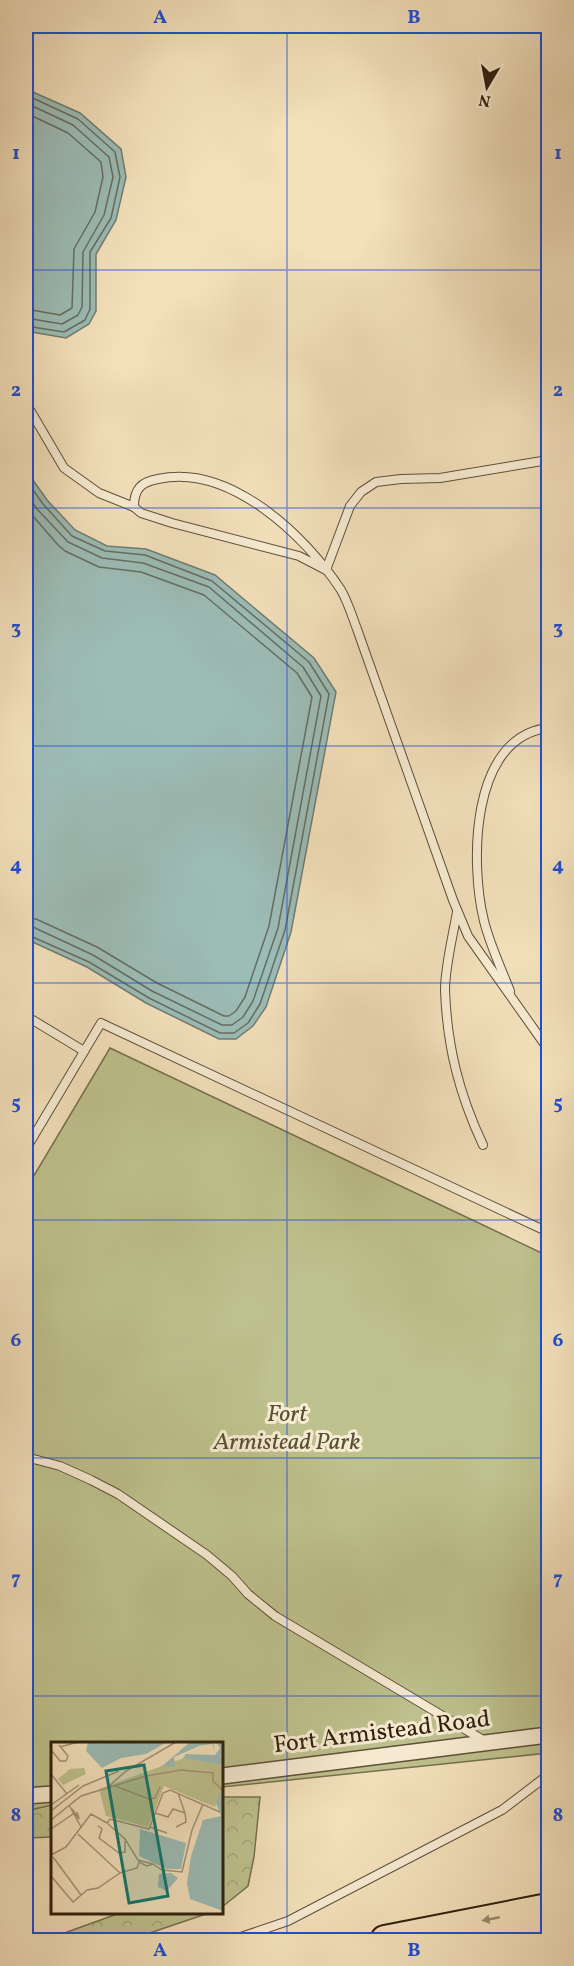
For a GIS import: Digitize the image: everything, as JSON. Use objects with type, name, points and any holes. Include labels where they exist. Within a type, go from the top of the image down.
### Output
[{"type":"highway","points":[[385,1941],[549,1908]]},
{"type":"highway","points":[[503,1941],[549,1932]]},
{"type":"street","name":"Fort Armistead Road","points":[[224,1776],[549,1735]]},
{"type":"street","points":[[26,1796],[51,1794]]},
{"type":"lane","points":[[26,406],[64,468],[99,493],[134,507],[141,513],[172,524],[299,556],[326,570]]},
{"type":"lane","points":[[326,570],[350,506],[361,492],[376,482],[440,478],[549,460]]},
{"type":"lane","points":[[134,507],[134,497],[139,487],[147,481],[174,475],[195,477],[224,485],[280,520],[326,570],[342,593],[357,629],[457,911],[468,936],[549,1049]]},
{"type":"lane","points":[[513,1001],[484,922],[478,882],[482,801],[491,771],[502,753],[523,735],[549,728]]},
{"type":"lane","points":[[457,911],[445,989],[447,1020],[458,1085],[483,1145]]},
{"type":"lane","points":[[26,1016],[84,1051]]},
{"type":"lane","points":[[26,1149],[101,1023],[549,1232]]},
{"type":"lane","points":[[26,1457],[60,1466],[118,1494],[207,1555],[275,1616],[487,1743]]},
{"type":"lane","points":[[231,1941],[288,1921],[502,1810],[549,1775]]},
{"type":"green space","name":"Fort Armistead Park","points":[[110,1048],[548,1256],[548,1753],[224,1787],[224,1742],[51,1742],[51,1805],[26,1811],[26,1189]]},
{"type":"green space","points":[[224,1797],[260,1797],[254,1857],[248,1886],[224,1905]]},
{"type":"green space","points":[[51,1805],[51,1837],[26,1838],[26,1806]]},
{"type":"green space","points":[[114,1915],[203,1915],[129,1940],[45,1940]]},
{"type":"water","points":[[26,89],[80,113],[121,149],[126,177],[116,220],[96,254],[96,311],[89,324],[66,338],[26,331]]},
{"type":"water","points":[[26,470],[47,500],[75,530],[107,546],[146,549],[215,575],[314,658],[336,692],[291,932],[266,1007],[253,1026],[236,1039],[219,1039],[146,1003],[87,967],[26,939]]}]
